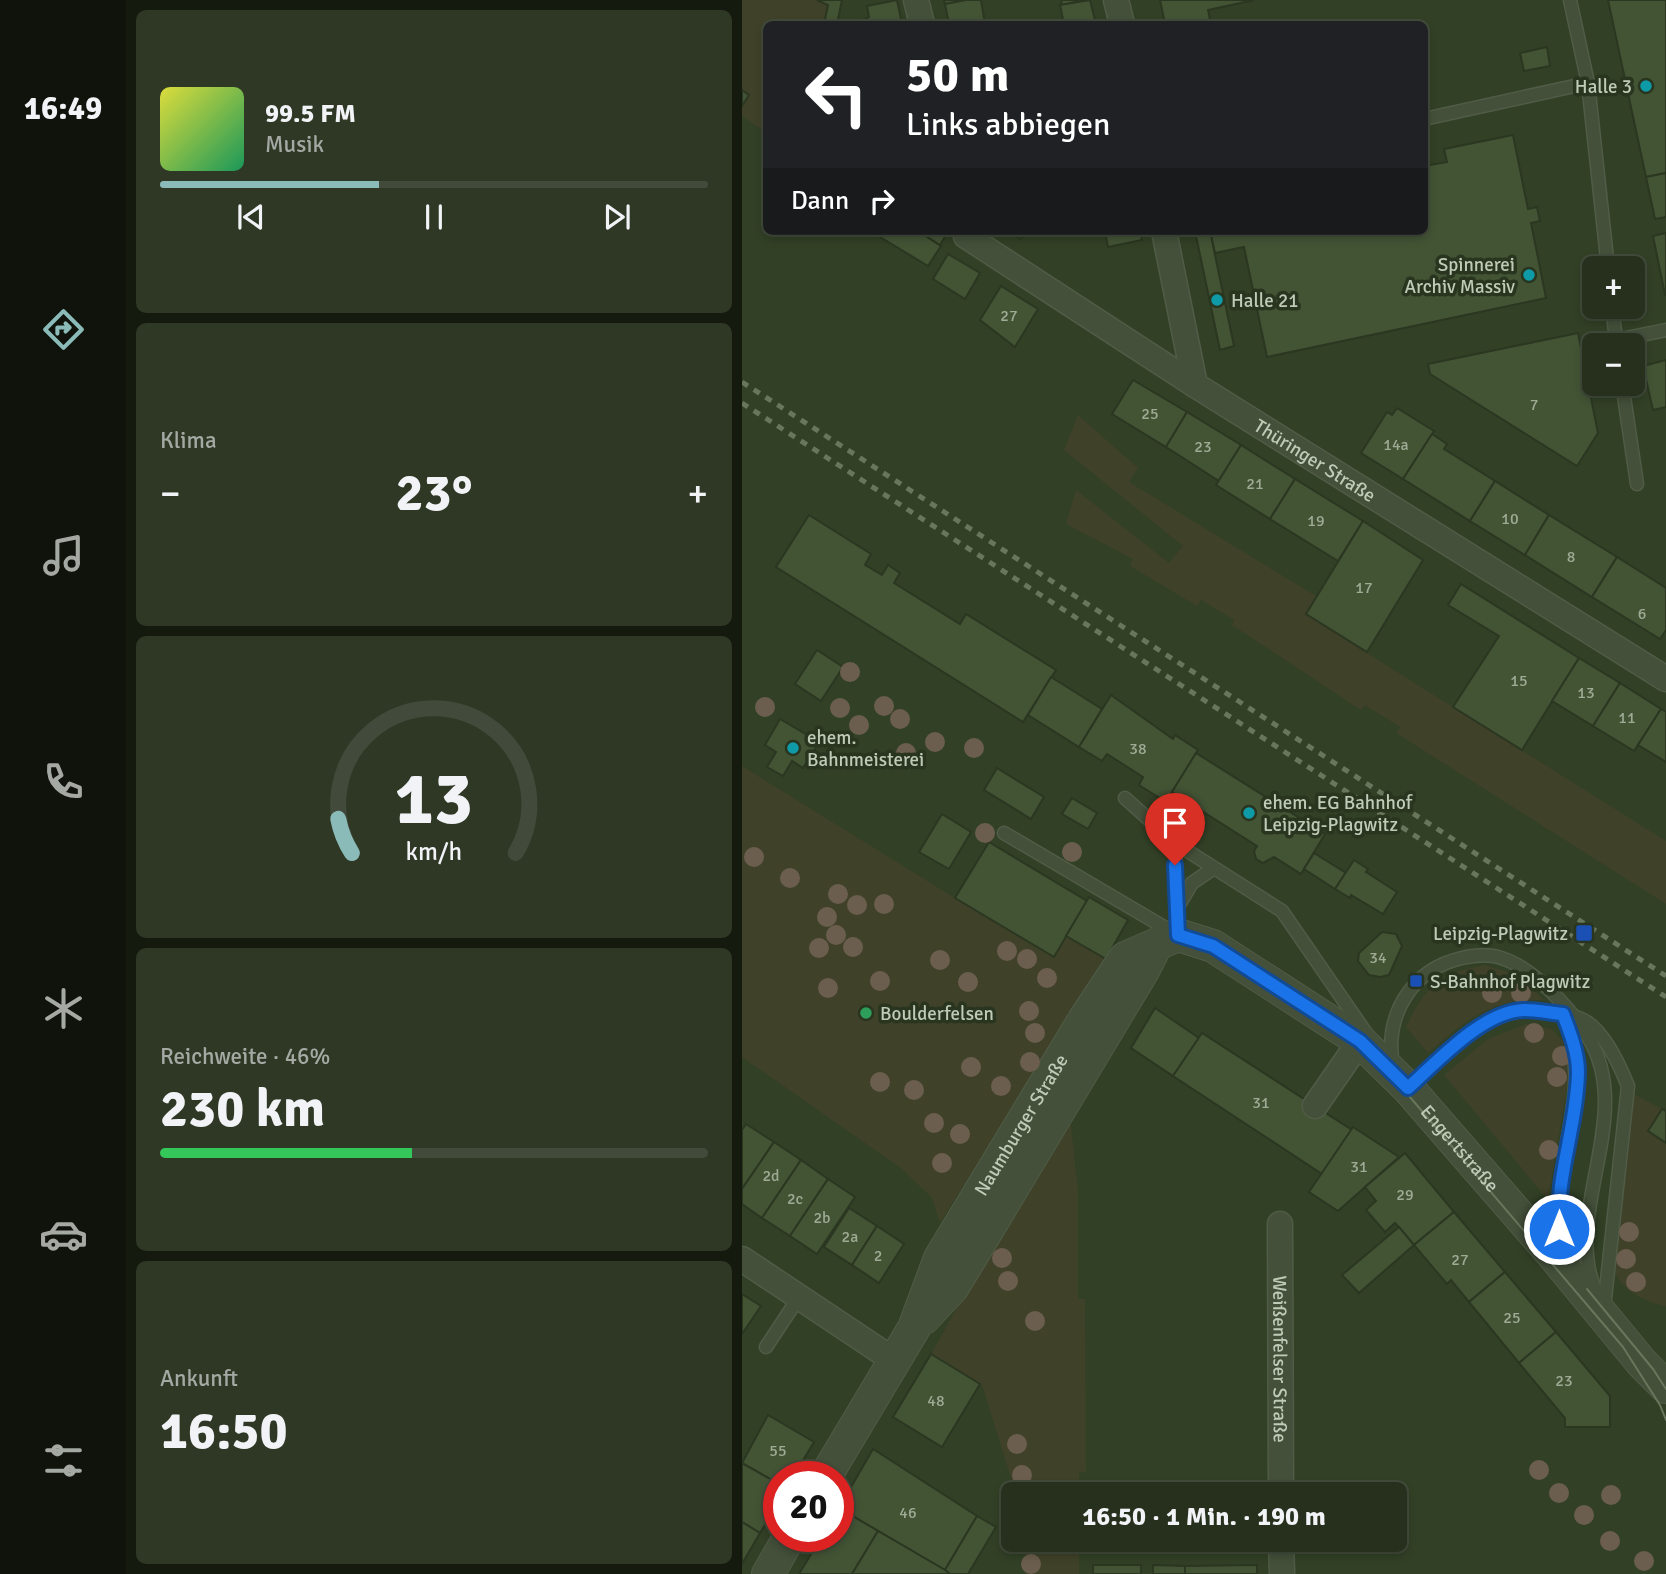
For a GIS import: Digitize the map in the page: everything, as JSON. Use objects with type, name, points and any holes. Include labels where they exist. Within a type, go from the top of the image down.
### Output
[{"type":"street","points":[[916,0],[921,21]]},
{"type":"street","points":[[1116,0],[1121,21]]},
{"type":"street","name":"Thüringer Straße","points":[[967,235],[1195,385],[1666,679]]},
{"type":"street","points":[[1165,235],[1195,385]]},
{"type":"street","name":"Engertstraße","points":[[1170,930],[1213,946],[1360,1041],[1401,1081],[1666,1387]]},
{"type":"street","name":"Naumburger Straße","points":[[835,1461],[914,1328],[952,1288],[1170,930]]},
{"type":"street","points":[[1315,1106],[1360,1041]]},
{"type":"street","name":"Weißenfelser Straße","points":[[1280,1224],[1281,1482]]},
{"type":"street","points":[[742,1259],[895,1361]]},
{"type":"street","points":[[768,1574],[781,1552]]},
{"type":"street","points":[[1282,1552],[1282,1574]]},
{"type":"lane","points":[[1570,0],[1588,83],[1607,256]]},
{"type":"lane","points":[[1428,118],[1588,83]]},
{"type":"lane","points":[[1645,335],[1666,330]]},
{"type":"lane","points":[[1624,396],[1637,484]]},
{"type":"lane","points":[[1125,798],[1175,843],[1282,911],[1401,1081]]},
{"type":"lane","points":[[1004,833],[1170,930]]},
{"type":"lane","points":[[1170,930],[1175,843]]},
{"type":"lane","points":[[1170,930],[1192,883],[1214,868]]},
{"type":"lane","points":[[1401,1081],[1390,1048],[1396,1010],[1416,981],[1443,962],[1474,956],[1502,958],[1532,972],[1556,999],[1588,1036],[1601,1062],[1606,1089],[1588,1248],[1596,1304]]},
{"type":"lane","points":[[1401,1081],[1498,1015],[1523,1010],[1568,1016],[1588,1023],[1616,1057],[1628,1086],[1596,1304]]},
{"type":"lane","points":[[1568,1016],[1578,1071],[1558,1205],[1559,1229],[1568,1256],[1596,1304]]},
{"type":"lane","points":[[766,1347],[799,1297]]},
{"type":"green space","points":[[742,0],[842,0],[838,21],[763,21],[763,130],[742,116]]},
{"type":"green space","points":[[1078,415],[1138,468],[1129,482],[1316,596],[1305,614],[1666,841],[1666,904],[1396,733],[1400,727],[1365,705],[1361,710],[1232,625],[1234,620],[1201,600],[1197,606],[1130,566],[1133,559],[1066,524],[1076,490],[1169,563],[1183,546],[1064,450]]},
{"type":"green space","points":[[742,766],[955,898],[1066,936],[1106,959],[940,1223],[932,1198],[902,1169],[742,1057]]},
{"type":"green space","points":[[1485,965],[1517,975],[1544,1000],[1508,1003],[1480,1013],[1428,1053],[1406,1027],[1420,1001],[1446,977]]},
{"type":"green space","points":[[1526,1024],[1552,1029],[1566,1045],[1569,1075],[1548,1200],[1444,1075],[1488,1039]]},
{"type":"green space","points":[[1634,1094],[1662,1109],[1648,1131],[1666,1143],[1666,1306],[1633,1293],[1621,1282],[1611,1266],[1627,1164]]},
{"type":"green space","points":[[1070,1118],[1078,1190],[1078,1299],[1085,1299],[1086,1472],[1079,1472],[1079,1482],[1012,1482],[982,1385],[931,1354],[1013,1208]]},
{"type":"green space","points":[[1025,1552],[1079,1552],[1079,1574],[1026,1574]]},
{"type":"building","points":[[817,0],[842,0],[838,21],[825,21],[828,5]]},
{"type":"building","points":[[897,0],[901,21],[862,21],[869,17],[867,6]]},
{"type":"building","points":[[944,0],[966,0],[945,4]]},
{"type":"building","points":[[981,0],[984,21],[948,21],[945,4]]},
{"type":"building","points":[[1061,0],[1084,0],[1062,5]]},
{"type":"building","points":[[1090,0],[1095,21],[1063,21],[1060,5]]},
{"type":"building","points":[[1160,0],[1254,0],[1208,10],[1210,21],[1164,21]]},
{"type":"building","name":"Halle 3","points":[[1608,0],[1666,0],[1666,173],[1646,177]]},
{"type":"building","points":[[1547,47],[1550,66],[1524,71],[1520,53]]},
{"type":"building","points":[[742,90],[749,95],[742,106]]},
{"type":"building","points":[[1513,135],[1528,209],[1537,207],[1540,221],[1531,223],[1546,298],[1267,357],[1244,247],[1215,253],[1211,235],[1428,235],[1428,165],[1447,162],[1444,149]]},
{"type":"building","points":[[1666,173],[1666,217],[1655,219],[1646,177]]},
{"type":"building","points":[[1666,233],[1666,295],[1665,295],[1653,236]]},
{"type":"building","points":[[877,235],[924,235],[941,246],[928,266]]},
{"type":"building","points":[[924,235],[946,235],[940,245]]},
{"type":"building","points":[[1106,235],[1141,235],[1142,240],[1108,247]]},
{"type":"building","name":"Halle 21","points":[[1196,235],[1211,235],[1234,346],[1220,350]]},
{"type":"building","points":[[948,254],[980,273],[965,299],[933,279]]},
{"type":"building","points":[[1001,286],[1038,309],[1015,347],[980,320]]},
{"type":"building","points":[[1578,333],[1582,353],[1582,396],[1591,396],[1598,433],[1577,466],[1430,374],[1428,364]]},
{"type":"building","points":[[1666,360],[1666,407],[1653,410],[1645,365]]},
{"type":"building","points":[[1133,380],[1187,412],[1166,447],[1112,414]]},
{"type":"building","points":[[1397,408],[1434,431],[1403,479],[1361,453],[1387,412],[1392,415]]},
{"type":"building","points":[[1187,412],[1241,445],[1219,481],[1166,447]]},
{"type":"building","points":[[1432,434],[1447,444],[1444,449],[1495,481],[1470,521],[1403,479]]},
{"type":"building","points":[[1241,445],[1295,479],[1270,519],[1216,485]]},
{"type":"building","points":[[1295,479],[1363,521],[1338,561],[1270,519]]},
{"type":"building","points":[[1495,481],[1549,515],[1525,555],[1470,521]]},
{"type":"building","points":[[809,515],[871,554],[865,565],[882,575],[888,565],[900,573],[894,583],[960,624],[966,614],[1056,670],[1023,722],[776,567]]},
{"type":"building","points":[[1549,515],[1617,557],[1592,597],[1525,555]]},
{"type":"building","points":[[1363,521],[1423,560],[1367,652],[1306,614]]},
{"type":"building","points":[[1617,557],[1666,588],[1666,630],[1660,639],[1592,597]]},
{"type":"building","points":[[1461,584],[1579,658],[1522,750],[1453,707],[1499,636],[1448,605]]},
{"type":"building","points":[[817,650],[843,667],[821,701],[795,684]]},
{"type":"building","points":[[1579,658],[1620,683],[1593,726],[1552,701]]},
{"type":"building","points":[[1051,677],[1102,709],[1079,747],[1028,715]]},
{"type":"building","points":[[1620,683],[1661,709],[1634,751],[1593,726]]},
{"type":"building","points":[[1111,695],[1173,739],[1175,735],[1198,750],[1166,802],[1139,785],[1143,777],[1107,754],[1102,761],[1079,747]]},
{"type":"building","points":[[1661,709],[1666,712],[1666,762],[1638,745]]},
{"type":"building","name":"ehem. Bahnmeisterei","points":[[780,719],[819,742],[803,768],[792,761],[783,776],[767,767],[776,752],[765,745]]},
{"type":"building","name":"ehem. EG Bahnhof Leipzig-Plagwitz","points":[[1196,753],[1325,834],[1301,874],[1274,857],[1263,863],[1256,859],[1254,851],[1257,846],[1172,792]]},
{"type":"building","points":[[997,768],[1044,797],[1031,819],[984,790]]},
{"type":"building","points":[[1072,798],[1097,813],[1088,829],[1062,814]]},
{"type":"building","points":[[942,814],[971,832],[949,869],[919,852]]},
{"type":"building","points":[[989,842],[1087,901],[1054,957],[955,898]]},
{"type":"building","points":[[1314,853],[1346,873],[1335,889],[1304,869]]},
{"type":"building","points":[[1354,860],[1368,869],[1366,872],[1397,892],[1383,914],[1335,889]]},
{"type":"building","points":[[1089,897],[1128,920],[1106,959],[1066,936]]},
{"type":"building","points":[[1382,932],[1396,934],[1402,946],[1389,975],[1380,977],[1369,975],[1358,961],[1359,953]]},
{"type":"building","points":[[1155,1008],[1199,1038],[1173,1076],[1131,1048]]},
{"type":"building","points":[[1202,1033],[1352,1130],[1322,1174],[1173,1076]]},
{"type":"building","points":[[1662,1109],[1666,1111],[1666,1143],[1648,1131]]},
{"type":"building","points":[[746,1124],[774,1142],[742,1189],[742,1130]]},
{"type":"building","points":[[1353,1127],[1399,1157],[1338,1211],[1309,1192]]},
{"type":"building","points":[[774,1142],[801,1160],[762,1218],[742,1204],[742,1189]]},
{"type":"building","points":[[1405,1153],[1454,1212],[1414,1245],[1395,1223],[1385,1232],[1366,1210],[1376,1201],[1365,1187]]},
{"type":"building","points":[[801,1160],[828,1179],[790,1236],[762,1218]]},
{"type":"building","points":[[828,1179],[855,1197],[817,1254],[790,1236]]},
{"type":"building","points":[[849,1208],[877,1226],[852,1265],[824,1247]]},
{"type":"building","points":[[1454,1212],[1505,1272],[1469,1302],[1451,1280],[1447,1284],[1414,1245]]},
{"type":"building","points":[[877,1226],[904,1244],[879,1283],[852,1265]]},
{"type":"building","points":[[1399,1227],[1414,1245],[1359,1293],[1342,1275]]},
{"type":"building","points":[[1505,1272],[1556,1332],[1519,1363],[1469,1302]]},
{"type":"building","points":[[742,1294],[761,1306],[742,1334]]},
{"type":"building","points":[[1556,1332],[1610,1396],[1610,1427],[1565,1427],[1565,1418],[1519,1363]]},
{"type":"building","points":[[931,1354],[980,1384],[942,1447],[893,1417]]},
{"type":"building","points":[[768,1415],[814,1442],[803,1461],[763,1461],[763,1475],[742,1463]]},
{"type":"building","points":[[873,1449],[977,1516],[945,1570],[854,1517],[854,1482]]},
{"type":"building","points":[[742,1463],[763,1475],[763,1528],[760,1533],[742,1522]]},
{"type":"building","points":[[977,1516],[996,1527],[968,1574],[950,1574],[945,1570]]},
{"type":"building","points":[[854,1517],[878,1531],[852,1574],[799,1574],[812,1552],[854,1552]]},
{"type":"building","points":[[742,1522],[760,1533],[742,1564]]},
{"type":"building","points":[[878,1531],[945,1570],[950,1574],[852,1574]]},
{"type":"building","points":[[1093,1565],[1141,1565],[1141,1574],[1093,1574]]},
{"type":"building","points":[[1153,1565],[1185,1566],[1185,1574],[1153,1574]]},
{"type":"building","points":[[1257,1565],[1257,1574],[1185,1574],[1185,1566]]},
{"type":"tram line","points":[[1394,1074],[1398,1083],[1623,1347],[1660,1405],[1666,1420]]},
{"type":"tram line","points":[[1587,1289],[1653,1369],[1666,1389]]},
{"type":"railway","points":[[742,382],[1666,976]]},
{"type":"railway","points":[[742,403],[1666,997]]},
{"type":"place","name":"Halle 3","points":[[1646,86]]},
{"type":"place","name":"Spinnerei Archiv Massiv","points":[[1529,275]]},
{"type":"place","name":"Halle 21","points":[[1217,300]]},
{"type":"place","name":"ehem. Bahnmeisterei","points":[[793,748]]},
{"type":"place","name":"ehem. EG Bahnhof Leipzig-Plagwitz","points":[[1249,813]]},
{"type":"place","name":"Leipzig-Plagwitz","points":[[1584,933]]},
{"type":"place","name":"S-Bahnhof Plagwitz","points":[[1416,981]]},
{"type":"place","name":"Boulderfelsen","points":[[866,1013]]},
{"type":"route","points":[[1175,865],[1178,935],[1213,946],[1360,1041],[1408,1088],[1471,1033],[1498,1015],[1523,1010],[1563,1014],[1571,1034],[1578,1071],[1558,1205],[1559,1229]]}]
